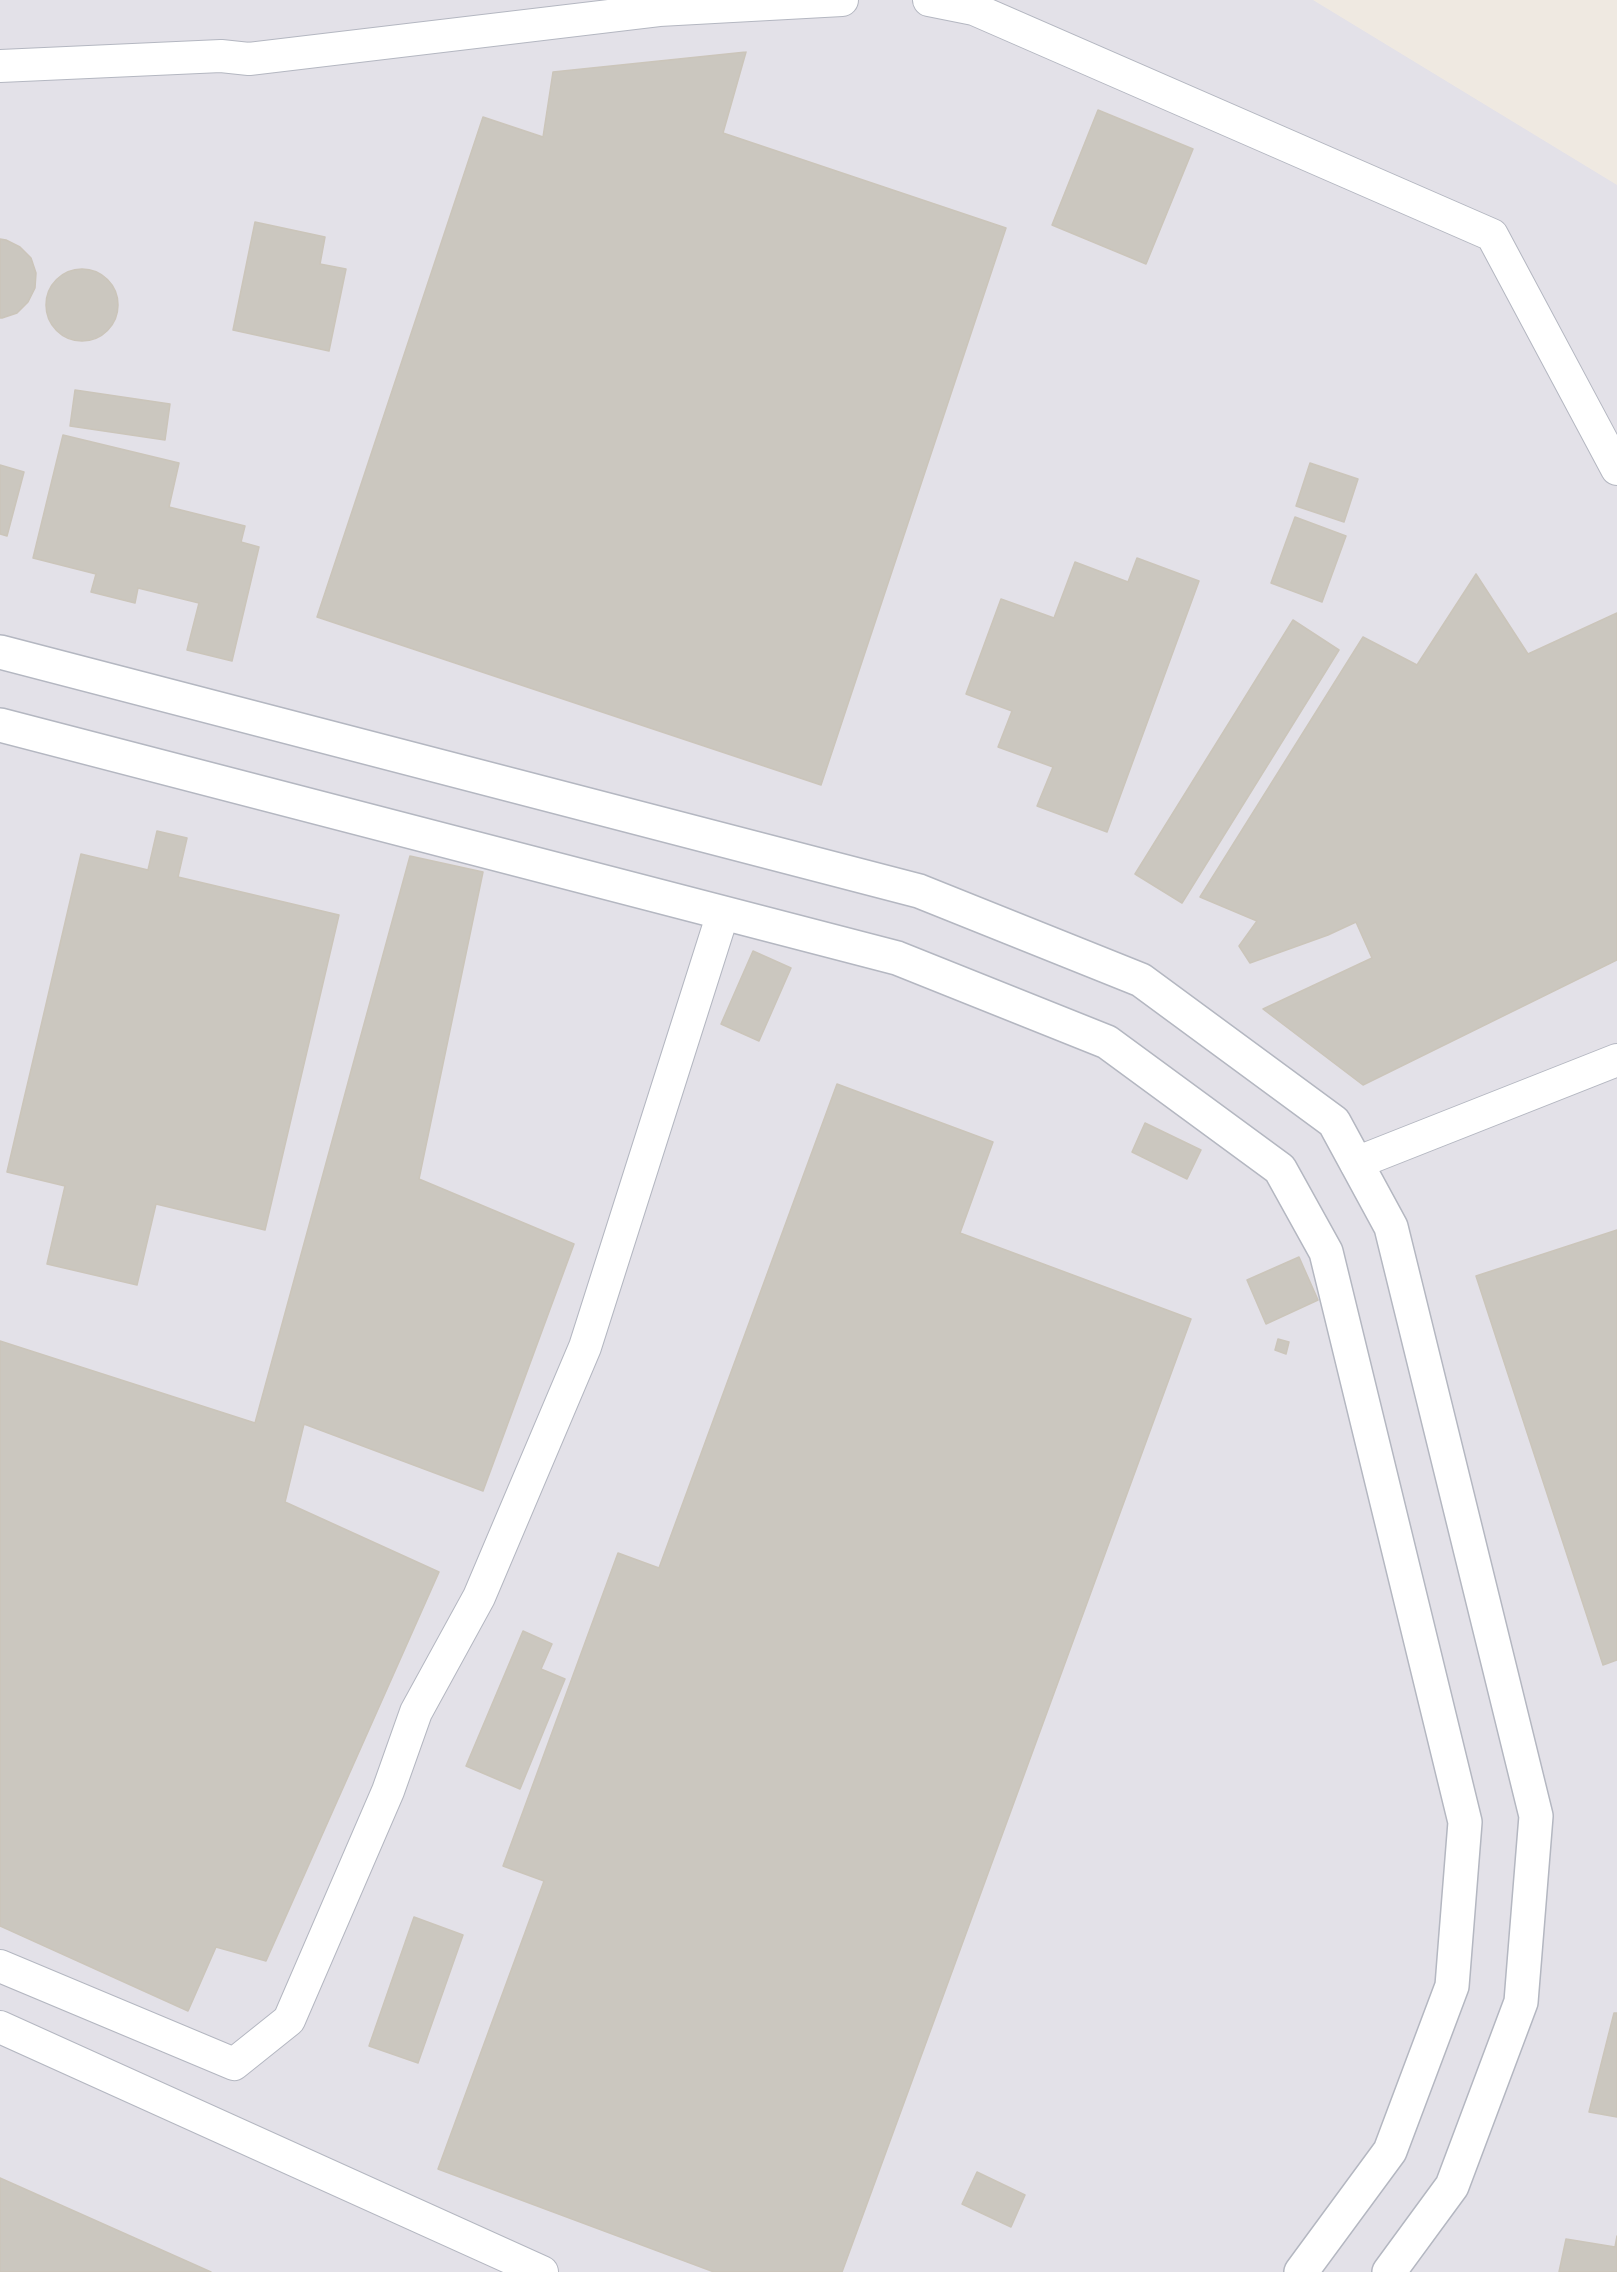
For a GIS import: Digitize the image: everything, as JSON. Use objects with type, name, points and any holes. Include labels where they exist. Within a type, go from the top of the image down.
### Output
[{"type":"street","points":[[0,66],[221,56],[249,59],[659,10],[842,0]]},
{"type":"street","points":[[929,0],[974,9],[1492,235],[1617,469]]},
{"type":"street","points":[[0,652],[919,891],[1141,981],[1334,1122],[1391,1227],[1536,1816],[1521,2002],[1452,2186],[1389,2272]]},
{"type":"street","points":[[0,725],[897,958],[1107,1042],[1280,1169],[1326,1252],[1465,1822],[1452,1986],[1390,2151],[1301,2272]]},
{"type":"street","points":[[0,1966],[234,2064],[289,2020],[388,1791],[416,1712],[479,1597],[585,1347],[723,913]]},
{"type":"street","points":[[1356,1163],[1617,1060]]},
{"type":"street","points":[[0,2027],[542,2272]]},
{"type":"shaded area","points":[[0,0],[1313,0],[1617,185],[1617,2272],[0,2272]]},
{"type":"building","points":[[746,52],[723,133],[1006,228],[821,785],[317,617],[483,117],[543,137],[553,72]]},
{"type":"building","points":[[1098,110],[1193,149],[1146,264],[1052,225]]},
{"type":"building","points":[[255,222],[325,237],[320,264],[346,269],[329,351],[233,330]]},
{"type":"building","points":[[0,239],[20,247],[31,258],[36,273],[35,288],[28,302],[17,313],[2,318],[0,318]]},
{"type":"building","points":[[82,269],[96,272],[108,279],[115,291],[118,305],[115,319],[108,331],[96,338],[82,341],[68,338],[56,331],[49,319],[46,305],[49,291],[56,279],[68,272]]},
{"type":"building","points":[[75,390],[170,404],[165,440],[70,426]]},
{"type":"building","points":[[63,435],[179,463],[169,507],[245,526],[241,542],[259,547],[232,661],[187,650],[199,603],[138,588],[135,603],[91,592],[96,574],[33,558]]},
{"type":"building","points":[[1310,463],[1358,479],[1344,522],[1296,506]]},
{"type":"building","points":[[0,465],[24,472],[7,536],[0,534]]},
{"type":"building","points":[[1295,517],[1346,536],[1322,602],[1271,583]]},
{"type":"building","points":[[1137,558],[1199,581],[1107,832],[1037,806],[1053,767],[998,747],[1012,711],[966,694],[1001,599],[1054,618],[1075,562],[1128,582]]},
{"type":"building","points":[[1476,574],[1528,654],[1617,613],[1617,960],[1363,1085],[1263,1009],[1372,958],[1356,922],[1328,935],[1250,963],[1239,946],[1257,921],[1200,897],[1363,637],[1417,665]]},
{"type":"building","points":[[1293,620],[1339,650],[1182,903],[1135,874]]},
{"type":"building","points":[[157,831],[187,838],[178,877],[339,915],[265,1230],[156,1204],[137,1285],[47,1264],[65,1186],[7,1172],[81,854],[148,870]]},
{"type":"building","points":[[410,856],[483,872],[419,1179],[574,1244],[483,1491],[304,1424],[285,1502],[439,1572],[266,1961],[216,1947],[188,2011],[0,1926],[0,1341],[255,1423]]},
{"type":"building","points":[[753,951],[791,968],[759,1041],[721,1024]]},
{"type":"building","points":[[837,1084],[993,1142],[960,1233],[1191,1319],[842,2272],[714,2272],[438,2169],[544,1881],[503,1866],[618,1553],[659,1568]]},
{"type":"building","points":[[1145,1123],[1201,1150],[1187,1179],[1132,1152]]},
{"type":"building","points":[[1617,1230],[1617,1660],[1603,1665],[1476,1276]]},
{"type":"building","points":[[1299,1257],[1318,1300],[1266,1324],[1247,1280]]},
{"type":"building","points":[[1278,1339],[1289,1342],[1286,1354],[1275,1350]]},
{"type":"building","points":[[523,1631],[552,1644],[541,1669],[565,1679],[520,1789],[466,1766]]},
{"type":"building","points":[[414,1917],[463,1935],[418,2063],[369,2046]]},
{"type":"building","points":[[1614,2013],[1617,2013],[1617,2117],[1589,2112]]},
{"type":"building","points":[[977,2172],[1025,2195],[1011,2227],[962,2204]]},
{"type":"building","points":[[0,2178],[211,2272],[0,2272]]},
{"type":"building","points":[[1617,2236],[1617,2272],[1559,2272],[1566,2239],[1615,2247]]}]
